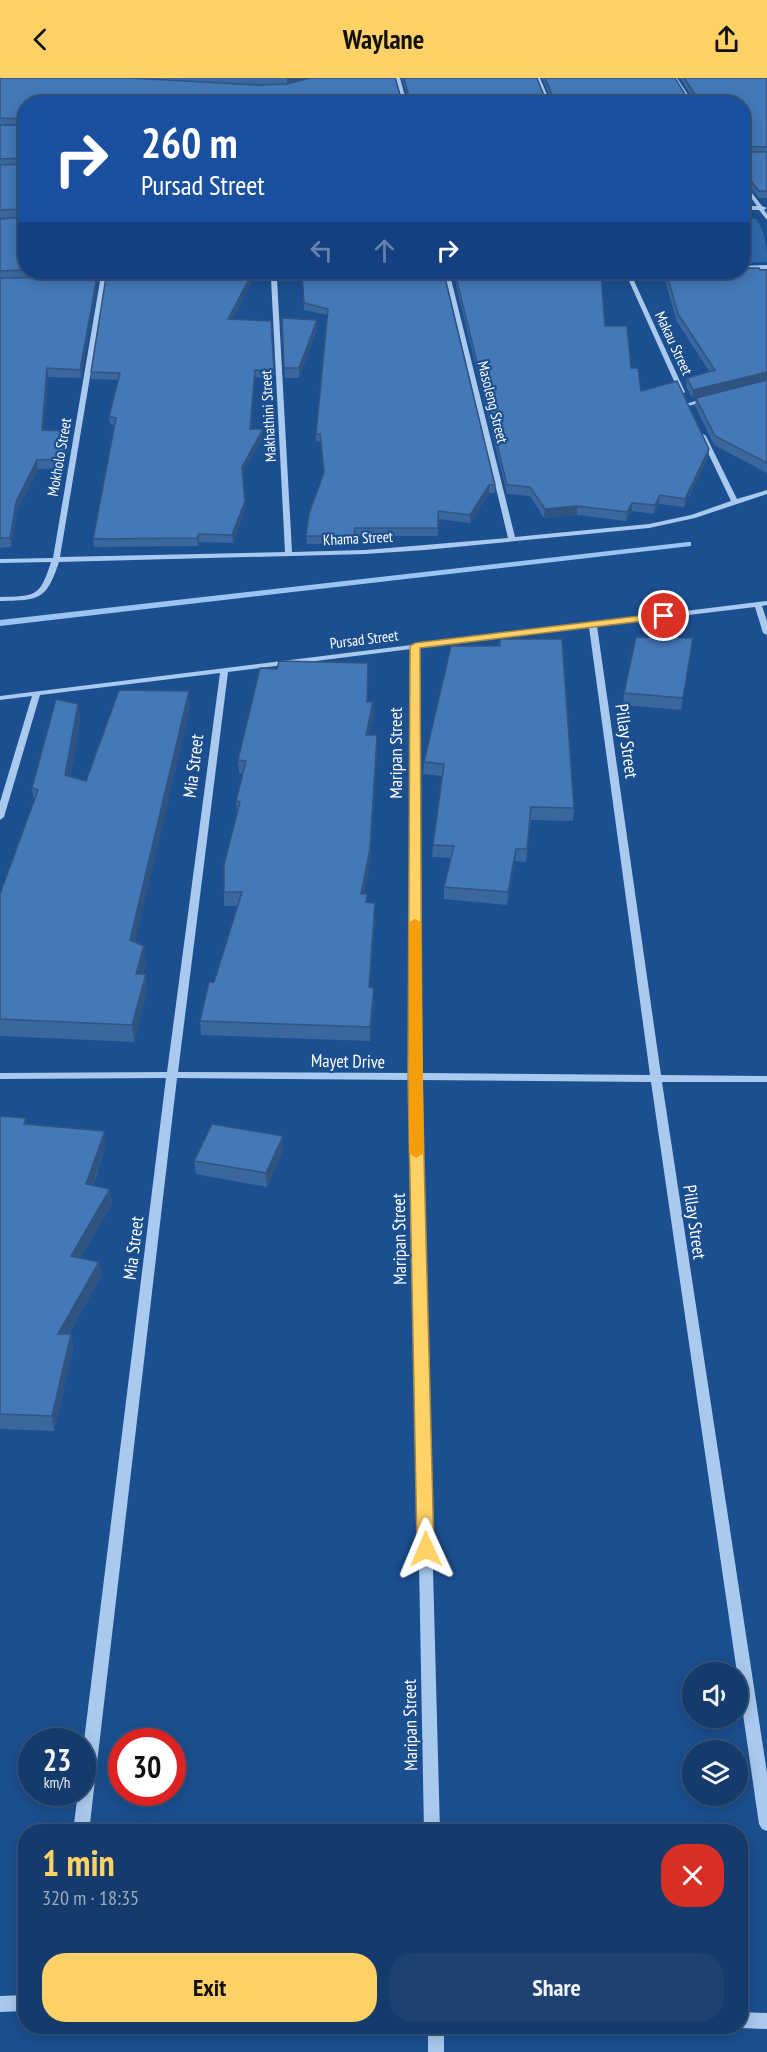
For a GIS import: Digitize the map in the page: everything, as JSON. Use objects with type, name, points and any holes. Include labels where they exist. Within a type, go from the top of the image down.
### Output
[{"type":"street","points":[[398,78],[403,96]]},
{"type":"street","points":[[538,78],[546,96]]},
{"type":"street","points":[[675,78],[687,96]]},
{"type":"street","points":[[750,191],[764,208],[767,218]]},
{"type":"street","points":[[750,268],[767,267]]},
{"type":"street","points":[[80,280],[123,279]]},
{"type":"street","name":"Makhathini Street","points":[[274,279],[289,554]]},
{"type":"street","name":"Masoleng Street","points":[[449,279],[512,539]]},
{"type":"street","name":"Makau Street","points":[[630,279],[692,414]]},
{"type":"street","name":"Mokholo Street","points":[[0,599],[40,594],[47,588],[56,560],[103,280]]},
{"type":"street","points":[[688,404],[722,396]]},
{"type":"street","points":[[697,424],[735,502],[767,492]]},
{"type":"street","name":"Khama Street","points":[[0,561],[289,554],[425,548],[649,526],[735,502]]},
{"type":"street","points":[[763,604],[767,633]]},
{"type":"street","name":"Pursad Street","points":[[0,698],[763,604]]},
{"type":"street","name":"Pillay Street","points":[[593,625],[656,1078],[767,1824]]},
{"type":"street","name":"Maripan Street","points":[[415,646],[415,1078],[432,1824]]},
{"type":"street","name":"Mia Street","points":[[82,1824],[172,1075],[224,670]]},
{"type":"street","points":[[0,817],[37,693]]},
{"type":"street","name":"Mayet Drive","points":[[0,1076],[767,1079]]},
{"type":"street","points":[[0,2004],[18,2003]]},
{"type":"street","points":[[748,2020],[767,2021]]},
{"type":"street","points":[[436,2034],[436,2052]]},
{"type":"shaded area","points":[[750,218],[756,219],[762,229],[767,262],[750,263]]},
{"type":"building","points":[[0,78],[130,78],[258,85],[287,84],[310,78],[395,78],[400,96],[18,96],[18,119],[0,118]]},
{"type":"building","points":[[404,78],[537,78],[544,96],[409,96]]},
{"type":"building","points":[[545,78],[675,78],[686,96],[553,96]]},
{"type":"building","points":[[684,78],[767,78],[767,147],[750,146],[750,96],[696,96]]},
{"type":"building","points":[[0,125],[18,125],[18,158],[0,159]]},
{"type":"building","points":[[750,152],[767,152],[767,191],[759,191],[750,180]]},
{"type":"building","points":[[18,164],[18,209],[0,210],[0,165]]},
{"type":"building","points":[[18,218],[18,270],[0,271],[0,219]]},
{"type":"building","points":[[750,268],[767,270],[767,372],[693,390],[687,378],[715,370],[678,314],[668,279],[750,279]]},
{"type":"building","points":[[0,278],[97,279],[80,370],[47,368],[42,430],[69,431],[62,459],[37,460],[16,502],[10,538],[0,538]]},
{"type":"building","points":[[106,279],[249,279],[228,319],[271,321],[274,370],[255,370],[250,429],[263,429],[242,467],[245,501],[232,535],[199,534],[197,538],[93,539],[116,418],[109,416],[120,373],[91,372]]},
{"type":"building","points":[[302,279],[445,279],[495,485],[489,485],[470,515],[438,511],[438,528],[355,528],[354,536],[306,536],[309,514],[324,472],[320,434],[316,434],[328,309],[304,303]]},
{"type":"building","points":[[456,279],[601,279],[605,326],[627,326],[631,368],[638,368],[641,391],[677,381],[709,449],[685,499],[660,495],[655,505],[632,503],[627,512],[577,506],[545,509],[530,487],[507,485]]},
{"type":"building","points":[[282,318],[317,320],[299,368],[284,368]]},
{"type":"building","points":[[767,380],[767,463],[715,436],[696,398]]},
{"type":"building","points":[[636,637],[693,638],[683,698],[624,693]]},
{"type":"building","points":[[500,639],[562,639],[574,808],[531,807],[527,849],[516,849],[508,892],[444,887],[454,846],[433,845],[444,764],[424,762],[451,646],[500,646]]},
{"type":"building","points":[[279,661],[368,663],[367,702],[373,702],[366,735],[377,735],[370,849],[361,894],[367,894],[366,902],[375,903],[369,987],[374,988],[370,1027],[200,1021],[209,982],[214,982],[242,892],[224,892],[224,864],[240,802],[236,801],[246,761],[238,760],[260,668],[277,669]]},
{"type":"building","points":[[119,690],[189,691],[130,940],[144,946],[136,974],[146,974],[132,1025],[0,1019],[0,894],[38,790],[32,788],[56,699],[78,704],[65,775],[86,781]]},
{"type":"building","points":[[0,1116],[26,1118],[24,1124],[105,1131],[86,1184],[110,1189],[71,1256],[99,1262],[58,1334],[71,1334],[52,1416],[0,1414]]},
{"type":"building","points":[[212,1124],[283,1136],[266,1173],[194,1161]]},
{"type":"waterway","points":[[0,623],[688,544]]},
{"type":"slow traffic","points":[[415,922],[416,1153]]},
{"type":"route","points":[[426,1549],[415,1078],[415,646],[664,616]]}]
